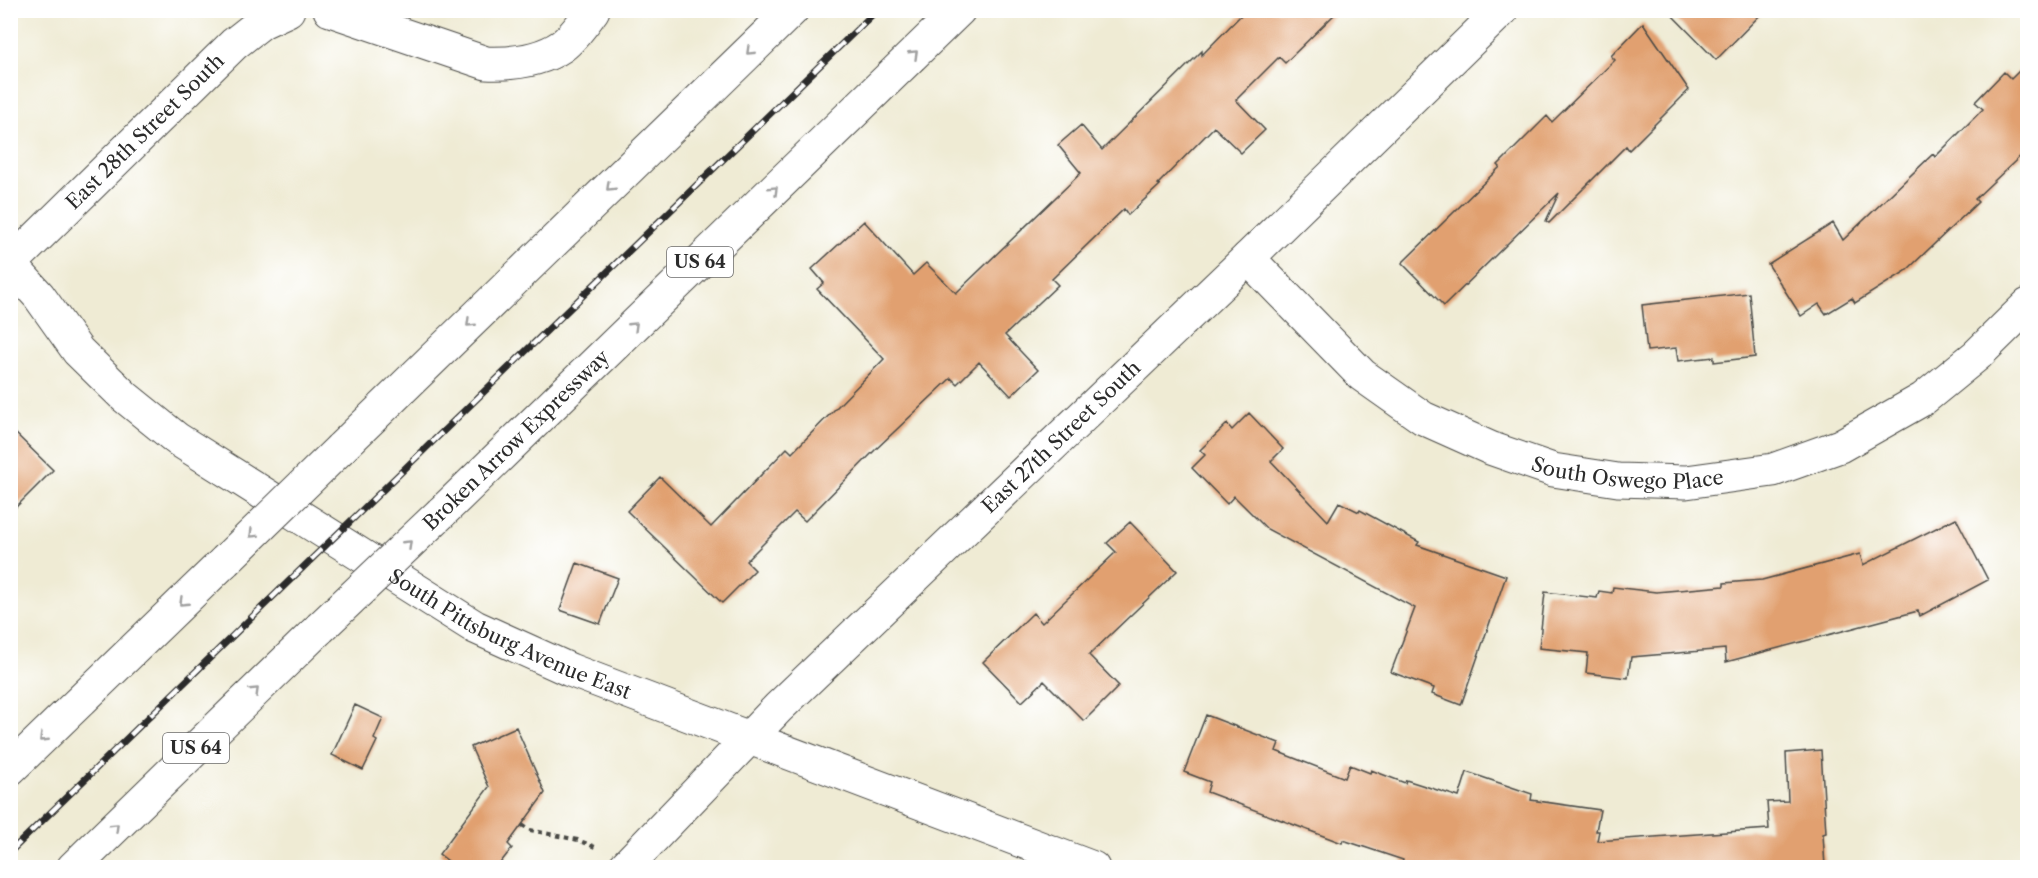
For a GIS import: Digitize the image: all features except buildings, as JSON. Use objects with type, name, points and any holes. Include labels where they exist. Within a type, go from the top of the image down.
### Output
[{"type":"main road","name":"East 28th Street South","points":[[10,264],[234,44],[262,22],[288,10]]},
{"type":"main road","points":[[330,10],[486,63],[512,64],[539,57],[562,46],[593,10]]},
{"type":"main road","points":[[10,769],[792,10]]},
{"type":"main road","name":"Broken Arrow Expressway","points":[[73,867],[959,10]]},
{"type":"main road","name":"East 27th Street South","points":[[626,866],[749,737],[1248,258],[1502,10]]},
{"type":"main road","name":"South Oswego Place","points":[[1248,258],[1362,375],[1423,418],[1490,448],[1553,470],[1618,480],[1686,482],[1773,470],[1840,446],[1923,399],[1977,356],[2028,305]]},
{"type":"main road","name":"South Pittsburg Avenue East","points":[[10,264],[39,296],[78,351],[126,397],[177,439],[475,627],[570,670],[1093,867]]},
{"type":"path","points":[[522,825],[530,830],[578,840],[602,849],[626,866]]},
{"type":"railway","points":[[10,852],[877,10]]}]
